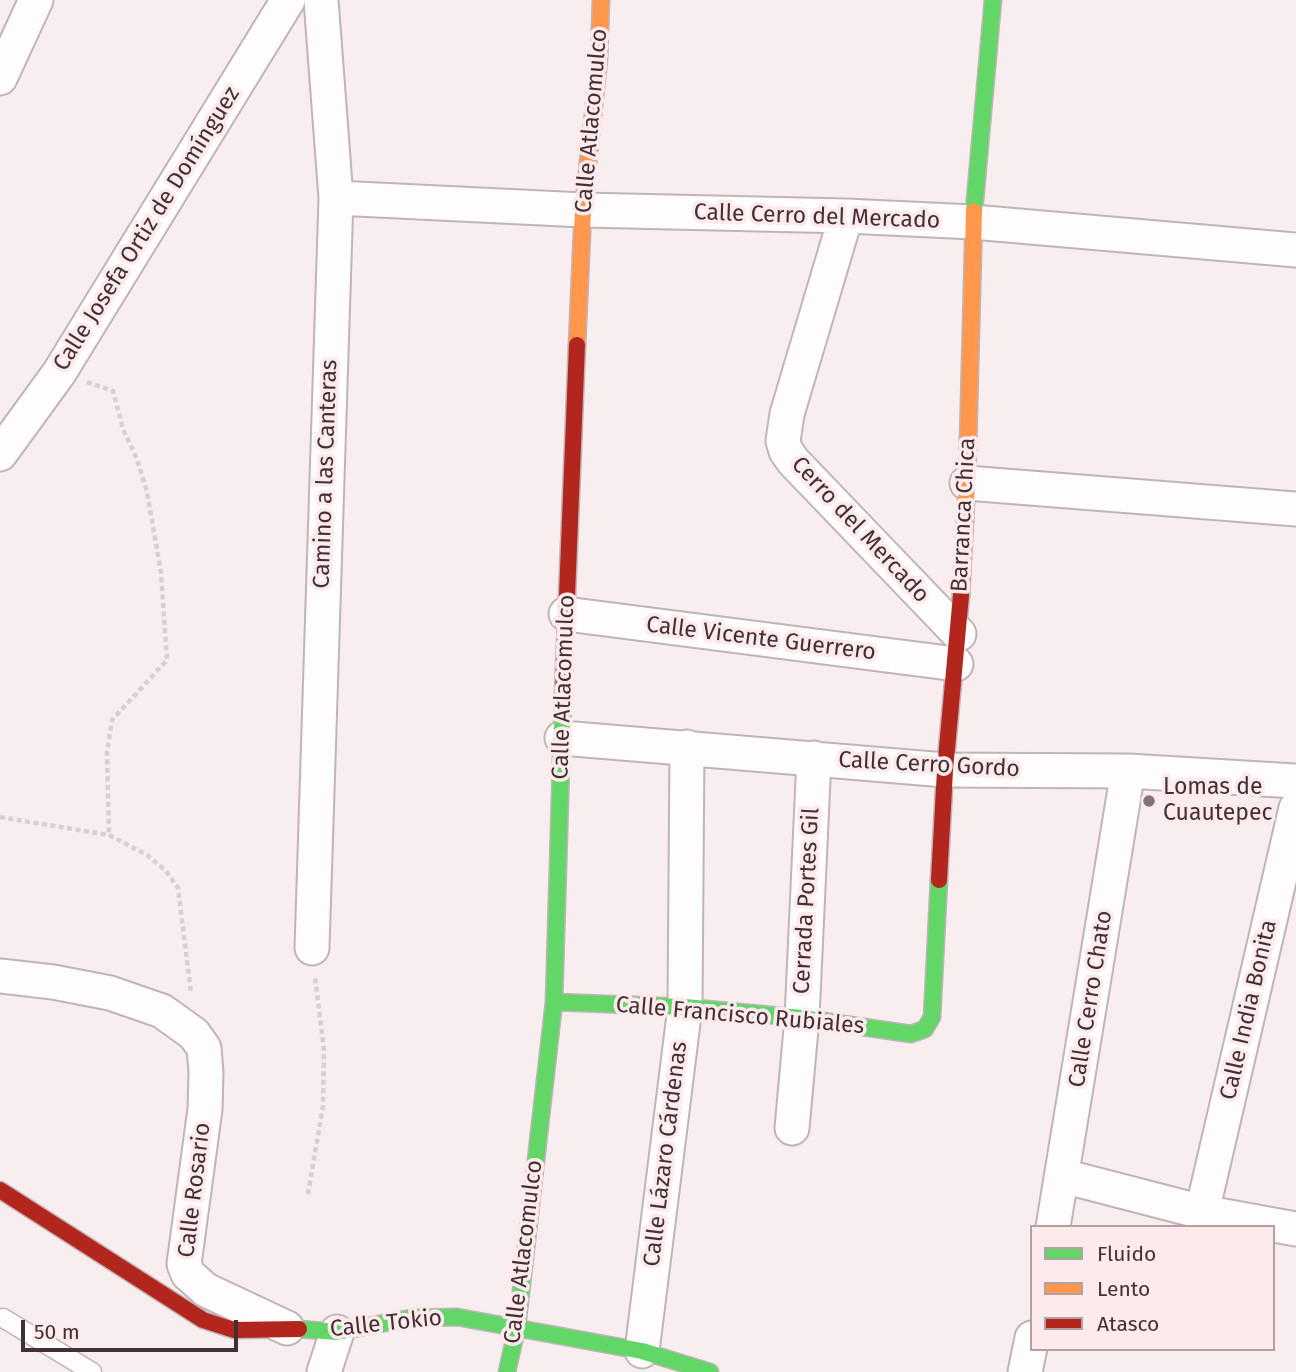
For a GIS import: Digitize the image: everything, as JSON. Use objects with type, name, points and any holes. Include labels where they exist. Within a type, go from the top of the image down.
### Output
[{"type":"street","points":[[0,78],[36,0]]},
{"type":"street","name":"Calle Josefa Ortiz de Domínguez","points":[[0,454],[59,373],[288,0]]},
{"type":"street","name":"Camino a las Canteras","points":[[312,948],[336,198],[321,0]]},
{"type":"street","name":"Calle Atlacomulco","points":[[507,1372],[517,1327],[554,1002],[566,614],[583,210],[599,58],[601,0]]},
{"type":"street","name":"Barranca Chica","points":[[925,1029],[932,1017],[945,770],[957,649],[967,483],[973,222],[993,0]]},
{"type":"street","name":"Calle Cerro del Mercado","points":[[336,198],[583,210],[973,222],[1296,250]]},
{"type":"street","name":"Cerro del Mercado","points":[[846,216],[787,414],[782,441],[793,461],[957,649]]},
{"type":"street","points":[[967,483],[1296,509]]},
{"type":"street","name":"Calle Vicente Guerrero","points":[[566,614],[957,649]]},
{"type":"street","name":"Calle Cerro Gordo","points":[[562,738],[945,770],[1128,771],[1296,781]]},
{"type":"street","name":"Calle Lázaro Cárdenas","points":[[642,1351],[685,1007],[687,747]]},
{"type":"street","name":"Cerrada Portes Gil","points":[[792,1128],[802,1018],[814,758]]},
{"type":"street","name":"Calle Cerro Chato","points":[[1053,1225],[1128,771]]},
{"type":"street","name":"Calle India Bonita","points":[[1202,1212],[1296,808]]},
{"type":"street","name":"Calle Rosario","points":[[0,976],[53,982],[110,993],[162,1011],[194,1034],[204,1048],[205,1109],[184,1264],[188,1274],[206,1290],[291,1329]]},
{"type":"street","name":"Calle Francisco Rubiales","points":[[554,1002],[685,1007],[802,1018],[911,1034],[925,1029]]},
{"type":"street","points":[[1063,1176],[1202,1212],[1274,1225]]},
{"type":"street","name":"Calle Tokio","points":[[0,1190],[203,1320],[234,1330],[291,1329],[337,1332],[423,1318],[457,1317],[642,1351],[710,1372]]},
{"type":"street","points":[[1275,1225],[1296,1229]]},
{"type":"street","points":[[324,1372],[337,1332]]},
{"type":"street","points":[[1025,1372],[1030,1348]]},
{"type":"lane","points":[[3,1318],[92,1372]]},
{"type":"path","points":[[59,373],[113,391],[122,429],[137,459],[148,492],[161,573],[167,660],[112,720],[107,752],[109,835]]},
{"type":"path","points":[[0,817],[109,835],[147,855],[166,870],[178,888],[191,992],[184,1002]]},
{"type":"path","points":[[308,1194],[323,1106],[324,1064],[312,948]]},
{"type":"traffic: fast","points":[[974,211],[993,0]]},
{"type":"traffic: fast","points":[[507,1372],[517,1327],[554,1002],[563,696]]},
{"type":"traffic: fast","points":[[554,1002],[685,1007],[802,1018],[911,1034],[925,1029],[932,1017],[939,880]]},
{"type":"traffic: fast","points":[[299,1329],[337,1332],[411,1318],[457,1317],[642,1351],[710,1372]]},
{"type":"traffic: slow","points":[[577,345],[583,210],[599,58],[601,0]]},
{"type":"traffic: slow","points":[[961,595],[967,483],[974,211]]},
{"type":"traffic: jam","points":[[563,696],[577,345]]},
{"type":"traffic: jam","points":[[939,880],[945,770],[961,595]]},
{"type":"traffic: jam","points":[[0,1190],[203,1320],[234,1330],[299,1329]]},
{"type":"place","name":"Lomas de Cuautepec","points":[[1149,801]]}]
